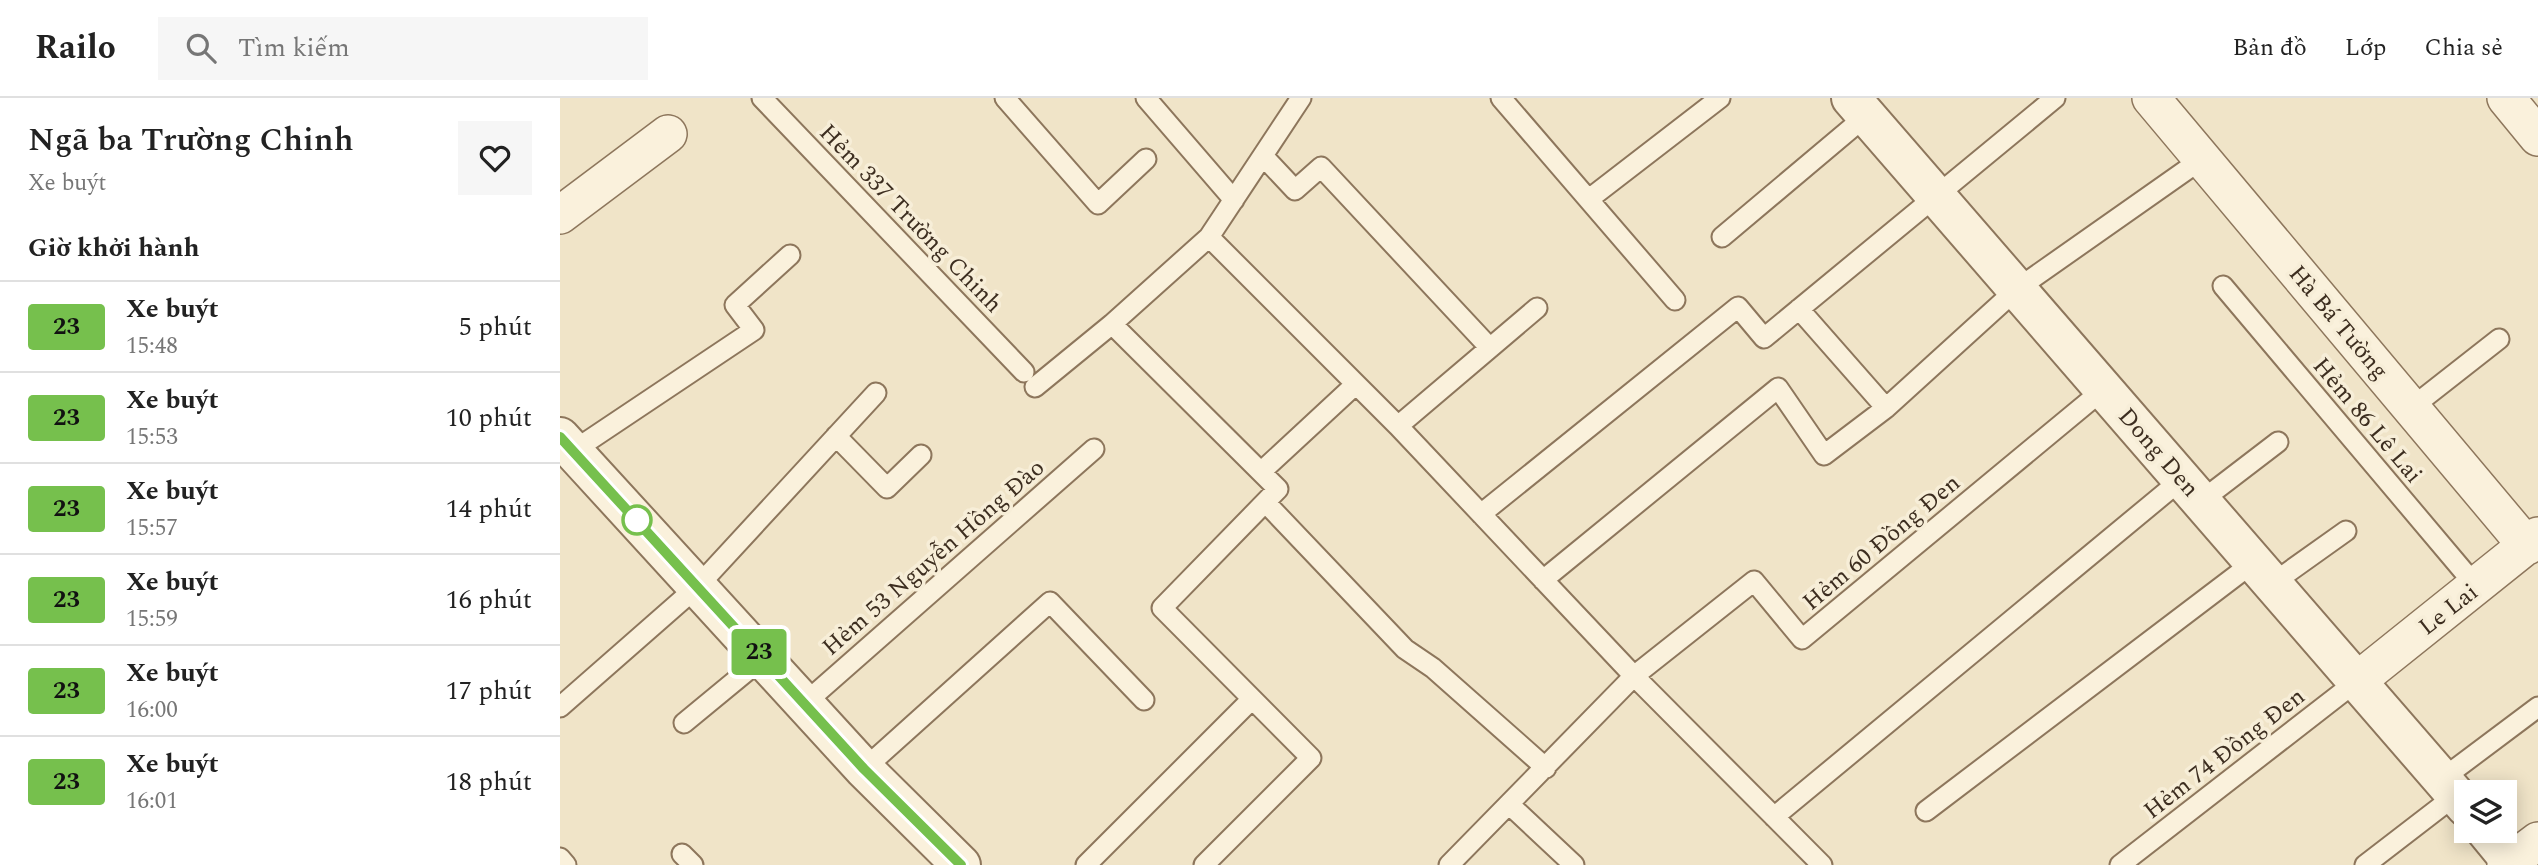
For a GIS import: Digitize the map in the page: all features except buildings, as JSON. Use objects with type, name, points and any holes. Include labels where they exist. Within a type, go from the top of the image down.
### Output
[{"type":"street","name":"Hà Bá Tường","points":[[2151,98],[2411,408],[2533,541]]},
{"type":"street","points":[[2506,98],[2538,137]]},
{"type":"street","name":"Dong Den","points":[[1859,107],[2454,793]]},
{"type":"street","points":[[560,215],[668,134]]},
{"type":"street","points":[[566,444],[864,769],[958,864]]},
{"type":"street","name":"Le Lai","points":[[2357,681],[2533,541]]},
{"type":"street","points":[[2500,843],[2518,858]]},
{"type":"lane","name":"Hẻm 337 Trường Chinh","points":[[762,98],[1030,380],[1112,324]]},
{"type":"lane","points":[[1005,98],[1098,204],[1146,159]]},
{"type":"lane","points":[[1146,98],[1234,200]]},
{"type":"lane","points":[[1204,865],[1311,758],[1162,608],[1278,489],[1112,324],[1209,237],[1301,98]]},
{"type":"lane","points":[[1501,98],[1675,300]]},
{"type":"lane","points":[[1589,199],[1720,98]]},
{"type":"lane","points":[[1481,514],[1738,307],[1764,338],[2055,98]]},
{"type":"lane","points":[[1722,237],[1859,107]]},
{"type":"lane","points":[[1263,156],[1294,190],[1321,167],[1490,348]]},
{"type":"lane","points":[[1543,580],[1778,388],[1824,455],[1886,408],[2017,289],[2202,159]]},
{"type":"lane","points":[[1209,237],[1398,426],[1634,676],[1822,865]]},
{"type":"lane","points":[[566,444],[754,330],[735,305],[790,255]]},
{"type":"lane","name":"Hẻm 86 Lê Lai","points":[[2223,286],[2476,586]]},
{"type":"lane","points":[[1398,426],[1538,308]]},
{"type":"lane","points":[[1799,309],[1886,408]]},
{"type":"lane","points":[[2411,408],[2499,339]]},
{"type":"lane","points":[[1261,472],[1356,384]]},
{"type":"lane","name":"Hẻm 60 Đồng Đen","points":[[1634,676],[1754,581],[1802,639],[2104,389]]},
{"type":"lane","points":[[560,707],[698,586],[876,393]]},
{"type":"lane","points":[[836,436],[887,488],[920,455]]},
{"type":"lane","points":[[1774,817],[2192,490],[2278,442]]},
{"type":"lane","name":"Hẻm 53 Nguyễn Hồng Đào","points":[[805,703],[1094,449]]},
{"type":"lane","points":[[1266,503],[1405,649],[1433,668],[1546,768]]},
{"type":"lane","points":[[1926,811],[2264,572],[2346,531]]},
{"type":"lane","points":[[864,769],[1050,602],[1144,700]]},
{"type":"lane","points":[[684,723],[764,657]]},
{"type":"lane","points":[[1448,865],[1510,805],[1634,676]]},
{"type":"lane","name":"Hẻm 74 Đồng Đen","points":[[2120,865],[2357,681]]},
{"type":"lane","points":[[1086,865],[1252,699]]},
{"type":"lane","points":[[2467,780],[2538,707]]},
{"type":"lane","points":[[2365,865],[2454,793]]},
{"type":"lane","points":[[1510,805],[1574,865]]},
{"type":"lane","points":[[560,858],[566,865]]},
{"type":"bus line","name":"23","points":[[560,437],[864,769],[961,865]]}]
